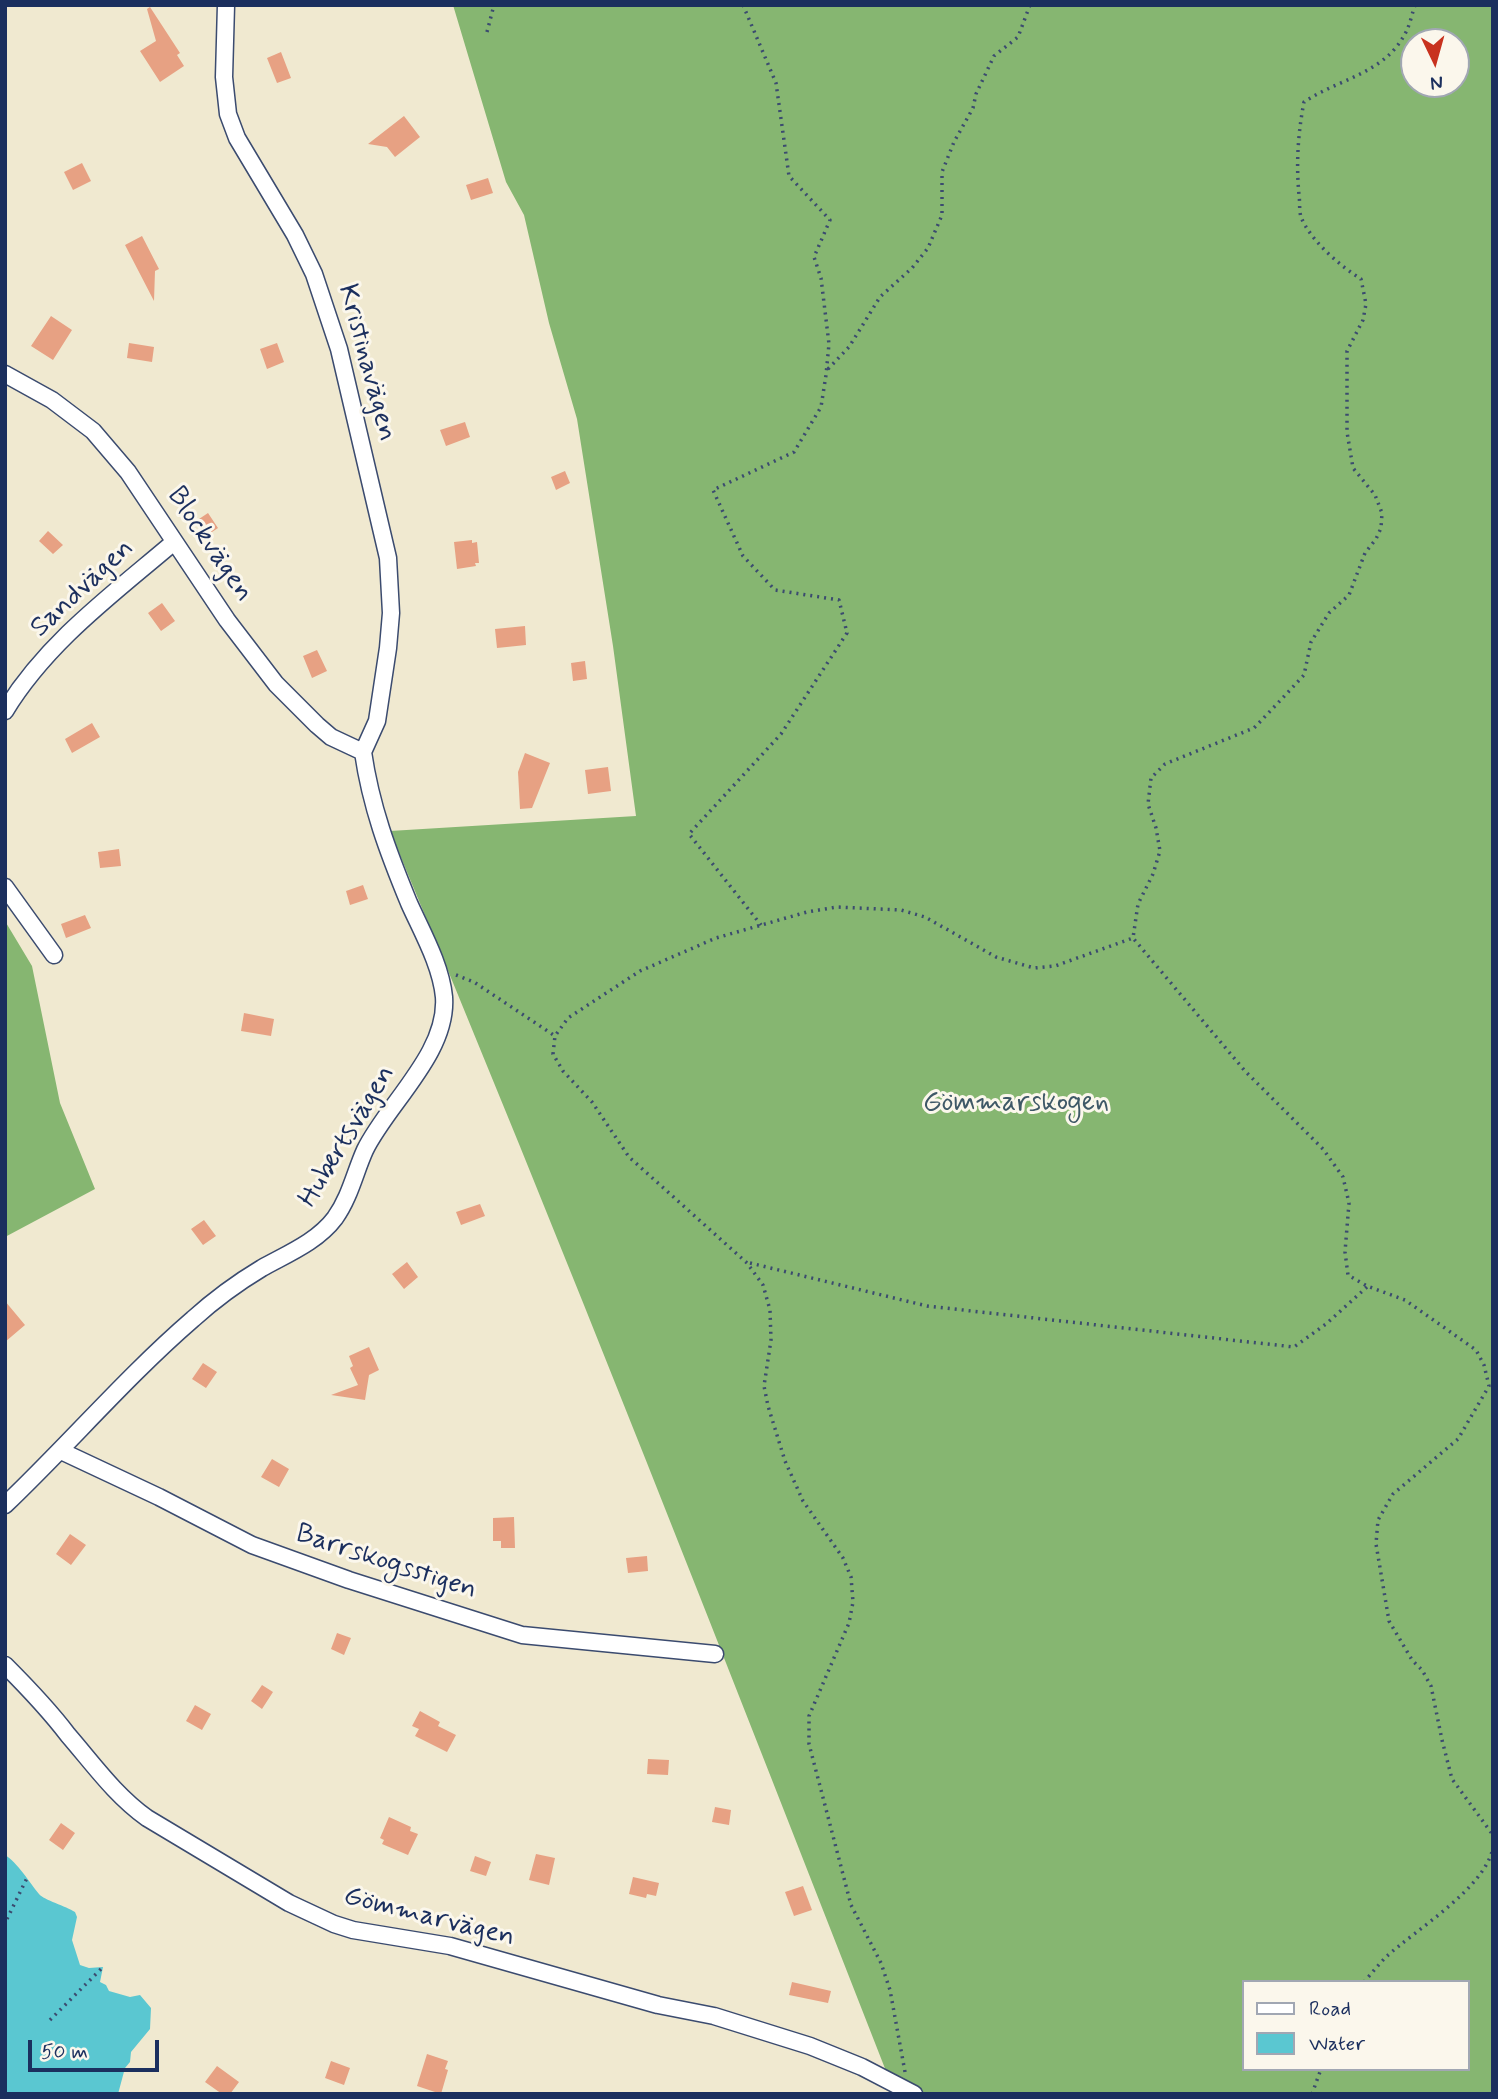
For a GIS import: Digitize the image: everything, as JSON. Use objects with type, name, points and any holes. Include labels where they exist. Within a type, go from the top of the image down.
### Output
[{"type":"street","name":"Kristinavägen","points":[[226,5],[225,77],[228,114],[237,138],[295,235],[314,274],[340,349],[388,558],[391,613],[388,648],[377,722],[363,752]]},
{"type":"street","name":"Blockvägen","points":[[5,374],[52,400],[93,431],[128,472],[227,620],[276,684],[331,737],[363,752]]},
{"type":"street","name":"Sandvägen","points":[[5,711],[62,639],[174,542]]},
{"type":"street","name":"Hubertsvägen","points":[[5,1505],[139,1369],[194,1318],[241,1282],[301,1247],[335,1218],[349,1194],[366,1150],[427,1055],[438,1032],[444,1000],[436,967],[383,840],[372,803],[363,752]]},
{"type":"street","points":[[5,887],[54,954]]},
{"type":"street","name":"Barrskogsstigen","points":[[61,1451],[252,1545],[349,1580],[522,1635],[715,1654]]},
{"type":"street","name":"Gömmarvägen","points":[[5,1665],[49,1711],[98,1773],[126,1803],[305,1911],[353,1930],[450,1946],[645,2002],[714,2016],[766,2031],[862,2067],[912,2093]]},
{"type":"path","points":[[487,32],[494,5]]},
{"type":"path","points":[[743,5],[776,83],[789,176],[830,220],[814,257],[821,278],[828,344],[827,371],[821,407],[794,452],[713,491],[743,556],[775,590],[839,600],[847,633],[781,734],[689,834],[761,925]]},
{"type":"path","points":[[827,371],[849,347],[880,297],[912,268],[928,248],[942,215],[942,172],[954,142],[973,108],[976,94],[994,56],[1018,37],[1030,5]]},
{"type":"path","points":[[1415,5],[1406,32],[1387,59],[1362,75],[1325,88],[1304,102],[1298,129],[1297,175],[1301,216],[1319,244],[1341,266],[1361,279],[1366,304],[1348,351],[1347,432],[1353,468],[1375,495],[1382,513],[1381,528],[1365,552],[1349,595],[1329,613],[1311,642],[1304,675],[1254,728],[1164,764],[1151,778],[1148,804],[1160,851],[1153,874],[1138,904],[1133,938],[1245,1071],[1323,1149],[1343,1177],[1349,1203],[1345,1252],[1348,1275],[1367,1286],[1405,1300],[1476,1350],[1484,1365],[1489,1386],[1476,1410],[1458,1439],[1393,1494],[1378,1520],[1376,1544],[1389,1621],[1431,1686],[1452,1779],[1493,1835]]},
{"type":"path","points":[[912,2093],[890,1990],[881,1963],[851,1905],[809,1744],[809,1716],[849,1623],[853,1602],[851,1577],[843,1558],[803,1501],[785,1461],[768,1406],[764,1386],[771,1340],[770,1310],[763,1285],[747,1262],[629,1157],[592,1102],[563,1071],[553,1054],[555,1036],[568,1018],[640,971],[716,938],[837,906],[901,910],[925,917],[996,957],[1034,968],[1055,966],[1133,938]]},
{"type":"path","points":[[436,967],[474,982],[555,1036]]},
{"type":"path","points":[[747,1262],[927,1306],[1294,1347],[1326,1324],[1367,1286]]},
{"type":"path","points":[[1484,1365],[1493,1366]]},
{"type":"path","points":[[1366,1980],[1387,1957],[1436,1918],[1482,1872],[1493,1847]]},
{"type":"path","points":[[7,1919],[27,1878]]},
{"type":"path","points":[[50,2020],[103,1967]]},
{"type":"path","points":[[1312,2094],[1320,2071]]},
{"type":"green space","name":"Gömmarskogen","points":[[453,5],[1493,5],[1493,2094],[895,2094],[583,1303],[390,831],[636,816],[613,646],[577,419],[549,323],[524,215],[506,182]]},
{"type":"green space","points":[[5,921],[32,966],[60,1103],[95,1189],[5,1237]]},
{"type":"water","points":[[5,1855],[39,1894],[75,1912],[77,1917],[72,1940],[80,1965],[89,1968],[103,1967],[100,1982],[106,1985],[109,1991],[130,1997],[140,1995],[151,2008],[150,2029],[131,2052],[118,2094],[5,2094]]},
{"type":"building","points":[[150,7],[180,53],[177,55],[184,66],[160,82],[140,51],[156,41],[147,9]]},
{"type":"building","points":[[281,52],[291,78],[277,83],[267,58]]},
{"type":"building","points":[[404,116],[420,137],[395,157],[387,147],[368,144]]},
{"type":"building","points":[[82,163],[91,181],[73,190],[64,172]]},
{"type":"building","points":[[488,178],[493,193],[471,200],[466,185]]},
{"type":"building","points":[[142,236],[159,269],[155,271],[154,301],[125,245]]},
{"type":"building","points":[[51,316],[72,330],[53,360],[31,346]]},
{"type":"building","points":[[129,343],[154,347],[152,362],[127,358]]},
{"type":"building","points":[[277,343],[284,362],[267,369],[260,349]]},
{"type":"building","points":[[465,422],[470,437],[446,446],[440,430]]},
{"type":"building","points":[[565,471],[570,483],[556,490],[551,477]]},
{"type":"building","points":[[208,513],[218,528],[206,536],[196,521]]},
{"type":"building","points":[[48,531],[63,545],[53,554],[39,541]]},
{"type":"building","points":[[472,540],[472,543],[477,542],[479,563],[475,563],[476,566],[457,569],[454,542]]},
{"type":"building","points":[[162,603],[175,621],[161,631],[148,613]]},
{"type":"building","points":[[525,626],[526,645],[497,648],[495,629]]},
{"type":"building","points":[[317,650],[327,671],[312,678],[303,656]]},
{"type":"building","points":[[585,661],[587,679],[573,681],[571,663]]},
{"type":"building","points":[[92,723],[100,737],[72,753],[65,739]]},
{"type":"building","points":[[525,753],[550,763],[532,808],[520,809],[518,772]]},
{"type":"building","points":[[608,767],[611,791],[588,794],[585,770]]},
{"type":"building","points":[[119,849],[121,866],[100,868],[98,852]]},
{"type":"building","points":[[363,885],[368,899],[350,905],[346,891]]},
{"type":"building","points":[[85,915],[91,928],[66,938],[61,924]]},
{"type":"building","points":[[244,1013],[274,1019],[271,1036],[241,1031]]},
{"type":"building","points":[[480,1204],[485,1216],[461,1225],[456,1212]]},
{"type":"building","points":[[204,1220],[216,1236],[203,1245],[191,1229]]},
{"type":"building","points":[[407,1262],[418,1277],[404,1289],[392,1274]]},
{"type":"building","points":[[5,1301],[25,1325],[5,1342]]},
{"type":"building","points":[[369,1347],[379,1370],[369,1375],[365,1400],[331,1395],[358,1385],[350,1368],[353,1366],[349,1356]]},
{"type":"building","points":[[203,1363],[217,1372],[206,1388],[192,1379]]},
{"type":"building","points":[[272,1459],[289,1469],[279,1487],[261,1477]]},
{"type":"building","points":[[514,1517],[515,1548],[501,1548],[501,1541],[493,1541],[493,1518]]},
{"type":"building","points":[[70,1534],[86,1545],[71,1565],[56,1554]]},
{"type":"building","points":[[647,1556],[648,1571],[628,1573],[626,1558]]},
{"type":"building","points":[[337,1633],[351,1638],[344,1655],[331,1649]]},
{"type":"building","points":[[262,1685],[273,1692],[262,1709],[251,1701]]},
{"type":"building","points":[[195,1705],[211,1714],[202,1730],[186,1721]]},
{"type":"building","points":[[420,1711],[440,1722],[438,1726],[456,1735],[447,1752],[415,1736],[419,1729],[412,1726]]},
{"type":"building","points":[[648,1759],[669,1760],[668,1775],[647,1774]]},
{"type":"building","points":[[715,1807],[731,1810],[729,1825],[712,1822]]},
{"type":"building","points":[[389,1817],[411,1827],[410,1831],[418,1834],[408,1855],[382,1844],[384,1840],[380,1838]]},
{"type":"building","points":[[61,1823],[75,1833],[63,1850],[49,1840]]},
{"type":"building","points":[[536,1854],[555,1858],[549,1885],[529,1880]]},
{"type":"building","points":[[475,1856],[491,1862],[486,1876],[470,1871]]},
{"type":"building","points":[[633,1877],[659,1883],[656,1896],[647,1894],[646,1898],[629,1894]]},
{"type":"building","points":[[803,1886],[812,1910],[794,1916],[785,1892]]},
{"type":"building","points":[[792,1982],[831,1991],[828,2003],[789,1995]]},
{"type":"building","points":[[427,2054],[448,2061],[441,2094],[417,2086]]},
{"type":"building","points":[[331,2061],[350,2068],[344,2085],[325,2078]]},
{"type":"building","points":[[217,2066],[239,2082],[230,2094],[222,2094],[205,2082]]}]
